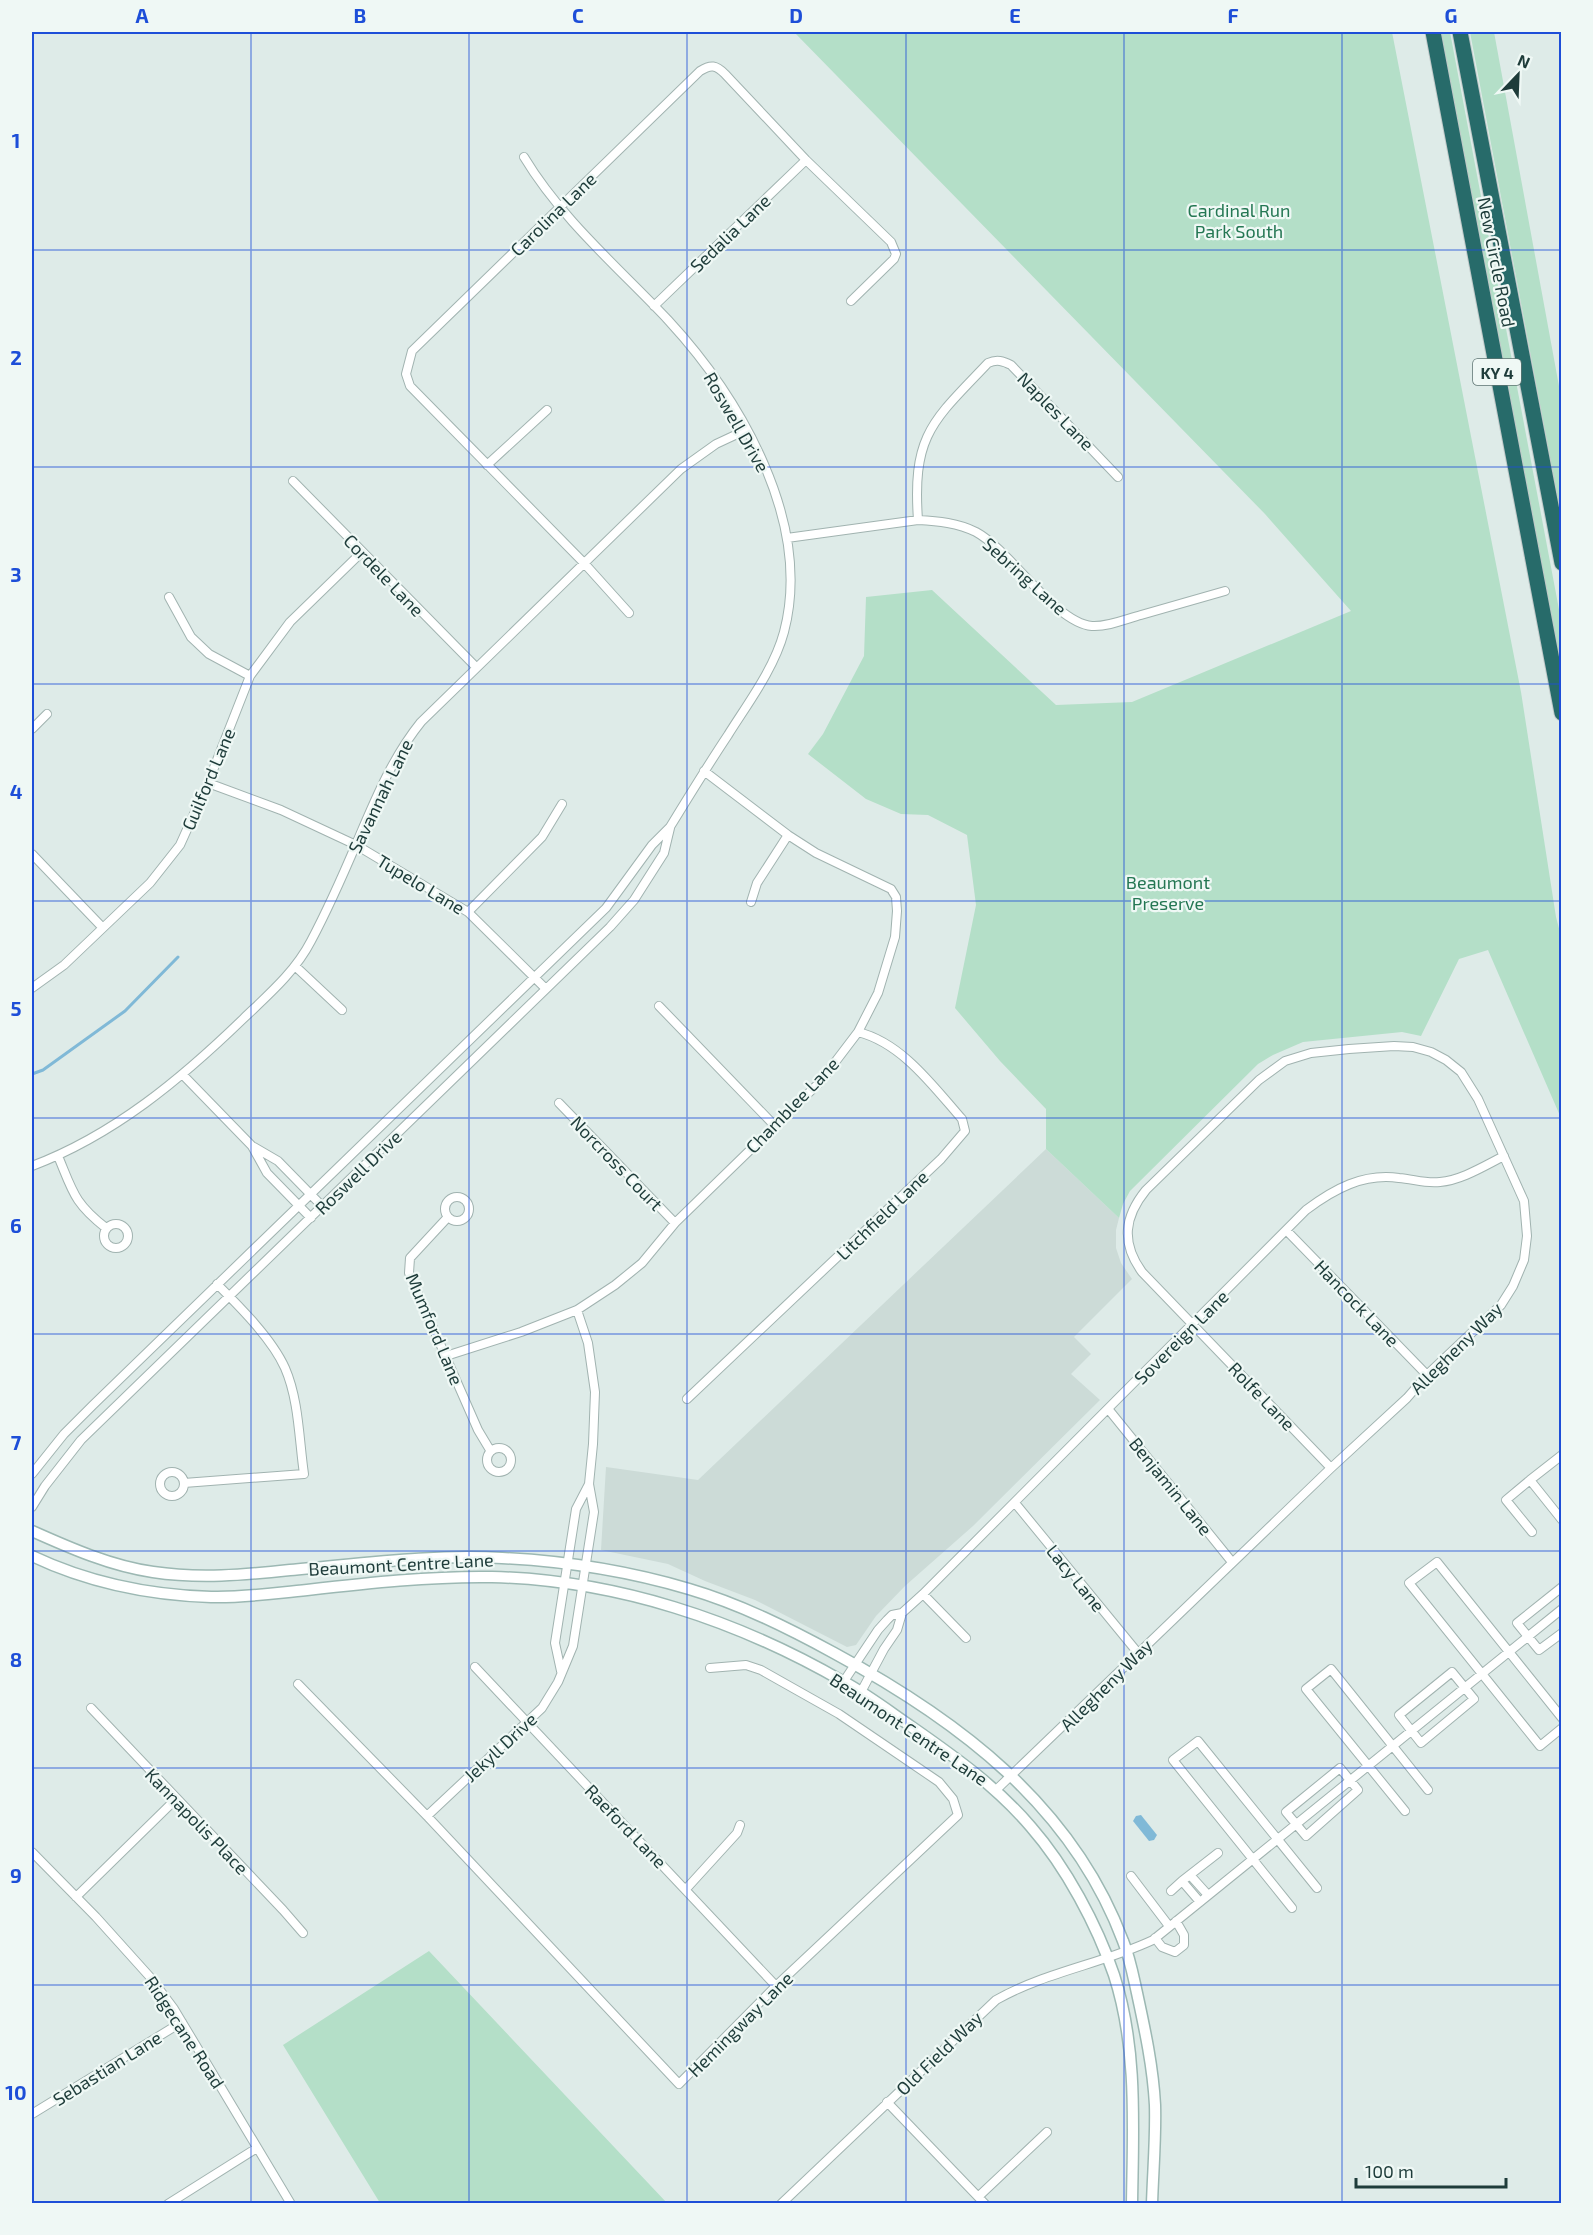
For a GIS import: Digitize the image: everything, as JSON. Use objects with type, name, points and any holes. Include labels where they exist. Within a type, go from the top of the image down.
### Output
[{"type":"highway","name":"New Circle Road","points":[[1433,32],[1562,713]]},
{"type":"highway","name":"New Circle Road","points":[[1460,32],[1562,562]]},
{"type":"street","name":"Carolina Lane","points":[[629,613],[584,563],[410,386],[406,375],[412,351],[700,71],[711,66],[715,66],[726,74],[806,160],[895,248],[894,259],[851,301]]},
{"type":"street","name":"Roswell Drive","points":[[32,1474],[64,1434],[606,908],[651,845],[670,827],[767,673],[784,633],[789,591],[787,538],[776,491],[759,453],[726,395],[693,349],[560,208],[524,157]]},
{"type":"street","name":"Sedalia Lane","points":[[654,306],[806,160]]},
{"type":"street","name":"Naples Lane","points":[[918,520],[917,481],[920,453],[929,431],[938,416],[988,363],[993,361],[1004,361],[1011,365],[1118,477]]},
{"type":"street","points":[[487,465],[547,410]]},
{"type":"street","name":"Savannah Lane","points":[[32,1166],[57,1156],[144,1105],[183,1075],[274,990],[295,966],[310,943],[356,845],[376,796],[409,736],[476,667],[681,469],[716,444],[746,430]]},
{"type":"street","name":"Cordele Lane","points":[[293,481],[476,667]]},
{"type":"street","name":"Sebring Lane","points":[[787,538],[918,520],[947,522],[963,526],[985,537],[1071,618],[1092,626],[1115,622],[1225,591]]},
{"type":"street","name":"Guilford Lane","points":[[32,988],[64,965],[150,883],[180,845],[208,783],[250,676],[290,622],[362,552]]},
{"type":"street","points":[[169,597],[191,637],[209,654],[250,676]]},
{"type":"street","points":[[32,729],[47,714]]},
{"type":"street","name":"Chamblee Lane","points":[[446,1356],[521,1332],[577,1310],[629,1275],[675,1223],[820,1082],[858,1032],[878,993],[891,956],[897,920],[896,897],[887,885],[852,872],[816,853],[704,771]]},
{"type":"street","name":"Tupelo Lane","points":[[208,783],[280,810],[356,845],[468,912],[546,989]]},
{"type":"street","points":[[468,912],[542,837],[562,804]]},
{"type":"street","name":"Roswell Drive","points":[[32,1507],[45,1486],[81,1440],[610,927],[634,900],[664,853],[670,827]]},
{"type":"street","points":[[751,902],[757,883],[789,835]]},
{"type":"street","points":[[32,854],[102,927]]},
{"type":"street","points":[[295,966],[342,1010]]},
{"type":"street","points":[[659,1006],[774,1125]]},
{"type":"street","name":"Litchfield Lane","points":[[687,1399],[941,1159],[964,1131],[962,1119],[906,1059],[880,1039],[858,1032]]},
{"type":"street","name":"Allegheny Way","points":[[996,1790],[1232,1562],[1407,1398],[1427,1375],[1501,1305],[1514,1286],[1524,1260],[1527,1236],[1524,1201],[1478,1099],[1468,1082],[1446,1060],[1431,1052],[1413,1047],[1394,1046],[1311,1053],[1285,1061],[1258,1080],[1146,1190],[1132,1209],[1128,1232],[1134,1260],[1142,1272],[1192,1324]]},
{"type":"street","points":[[183,1075],[252,1146],[267,1173],[311,1218]]},
{"type":"street","name":"Norcross Court","points":[[559,1103],[675,1223]]},
{"type":"street","points":[[252,1146],[278,1161],[323,1207]]},
{"type":"street","points":[[57,1156],[76,1200],[86,1212],[106,1228]]},
{"type":"street","name":"Sovereign Lane","points":[[844,1682],[878,1630],[892,1615],[902,1613],[923,1594],[1306,1210],[1323,1197],[1354,1182],[1386,1176],[1442,1182],[1504,1156]]},
{"type":"street","name":"Mumford Lane","points":[[448,1217],[410,1258],[408,1268],[478,1430],[490,1450]]},
{"type":"street","name":"Hancock Lane","points":[[1287,1231],[1427,1375]]},
{"type":"street","points":[[184,1483],[304,1474],[295,1407],[285,1368],[260,1330],[217,1284]]},
{"type":"street","name":"Jekyll Drive","points":[[427,1816],[542,1708],[558,1682],[573,1646],[594,1512],[589,1484],[595,1392],[588,1343],[577,1310]]},
{"type":"street","name":"Rolfe Lane","points":[[1192,1324],[1331,1468]]},
{"type":"street","name":"Benjamin Lane","points":[[1109,1410],[1232,1562]]},
{"type":"street","points":[[1532,1532],[1506,1500],[1562,1455]]},
{"type":"street","points":[[1530,1480],[1562,1520]]},
{"type":"street","name":"Jekyll Drive","points":[[561,1671],[555,1642],[576,1509],[589,1484]]},
{"type":"street","name":"Lacy Lane","points":[[1015,1503],[1138,1653]]},
{"type":"street","name":"Beaumont Centre Lane","points":[[32,1531],[89,1555],[123,1565],[150,1572],[186,1576],[255,1574],[416,1559],[467,1557],[568,1563],[654,1579],[725,1601],[788,1628],[872,1674],[951,1725],[1011,1776],[1043,1809],[1078,1853],[1095,1881],[1127,1952],[1150,2056],[1155,2105],[1152,2204]]},
{"type":"street","name":"Beaumont Centre Lane","points":[[32,1556],[65,1572],[132,1590],[214,1598],[445,1578],[491,1577],[565,1582],[658,1602],[716,1621],[762,1640],[861,1692],[962,1762],[996,1790],[1032,1828],[1064,1870],[1078,1894],[1107,1957],[1119,1992],[1131,2054],[1132,2204]]},
{"type":"street","points":[[1562,1718],[1437,1562],[1409,1583],[1540,1746],[1562,1728]]},
{"type":"street","points":[[1562,1587],[1517,1623],[1539,1650],[1562,1633]]},
{"type":"street","points":[[923,1594],[966,1638]]},
{"type":"street","points":[[1131,1876],[1172,1924],[1184,1935],[1184,1945],[1175,1952],[1162,1947],[1155,1938],[1172,1924],[1200,1902],[1295,1824],[1412,1730],[1464,1687],[1562,1609]]},
{"type":"street","name":"Sovereign Lane","points":[[861,1692],[897,1630],[902,1613]]},
{"type":"street","name":"Hemingway Lane","points":[[298,1684],[427,1816],[679,2084],[776,1986],[958,1815],[953,1799],[939,1782],[839,1714],[761,1670],[746,1665],[710,1668]]},
{"type":"street","name":"Raeford Lane","points":[[475,1667],[776,1986]]},
{"type":"street","points":[[1405,1811],[1306,1689],[1330,1669],[1428,1790]]},
{"type":"street","points":[[1452,1672],[1474,1699],[1421,1743],[1412,1730],[1399,1715],[1452,1672]]},
{"type":"street","name":"Kannapolis Place","points":[[91,1708],[303,1933]]},
{"type":"street","points":[[1292,1908],[1173,1760],[1198,1741],[1317,1888]]},
{"type":"street","points":[[1340,1768],[1350,1780],[1358,1790],[1306,1836],[1286,1812],[1340,1768]]},
{"type":"street","points":[[76,1897],[176,1799]]},
{"type":"street","points":[[686,1889],[737,1833],[740,1825]]},
{"type":"street","name":"Ridgecane Road","points":[[32,1852],[150,1977],[182,2022],[291,2204]]},
{"type":"street","points":[[1171,1891],[1218,1853]]},
{"type":"street","points":[[1190,1875],[1208,1895]]},
{"type":"street","points":[[1182,1881],[1200,1902]]},
{"type":"street","name":"Old Field Way","points":[[781,2204],[996,2000],[1036,1980],[1127,1952],[1155,1938]]},
{"type":"street","name":"Sebastian Lane","points":[[32,2114],[182,2022]]},
{"type":"street","points":[[887,2102],[985,2204]]},
{"type":"street","points":[[979,2196],[1047,2132]]},
{"type":"street","points":[[168,2204],[258,2148]]},
{"type":"shaded area","points":[[1046,1149],[1119,1218],[1116,1248],[1121,1263],[1132,1279],[1074,1337],[1091,1354],[1071,1374],[1100,1400],[973,1526],[905,1586],[876,1616],[856,1645],[847,1647],[755,1600],[668,1564],[601,1550],[606,1467],[698,1480]]},
{"type":"green space","points":[[794,32],[1392,32],[1521,692],[1556,917],[1561,936],[1561,1118],[1488,950],[1459,959],[1421,1036],[1402,1032],[1303,1042],[1258,1064],[1130,1191],[1119,1218],[1046,1149],[1046,1109],[1000,1061],[955,1008],[976,905],[967,835],[928,815],[901,814],[866,799],[808,754],[823,734],[864,656],[866,597],[932,590],[1056,705],[1132,702],[1351,611],[1265,514]]},
{"type":"green space","points":[[1440,32],[1450,32],[1561,620],[1561,682]]},
{"type":"green space","points":[[1470,32],[1494,32],[1561,397],[1561,516]]},
{"type":"green space","points":[[429,1951],[667,2203],[380,2203],[283,2045]]},
{"type":"water","points":[[1141,1815],[1157,1835],[1154,1840],[1149,1841],[1133,1821],[1136,1816]]},
{"type":"waterway","points":[[32,1074],[43,1070],[125,1011],[178,957]]},
{"type":"park label","name":"Cardinal Run Park South","points":[[1239,220]]},
{"type":"park label","name":"Beaumont Preserve","points":[[1168,892]]}]
